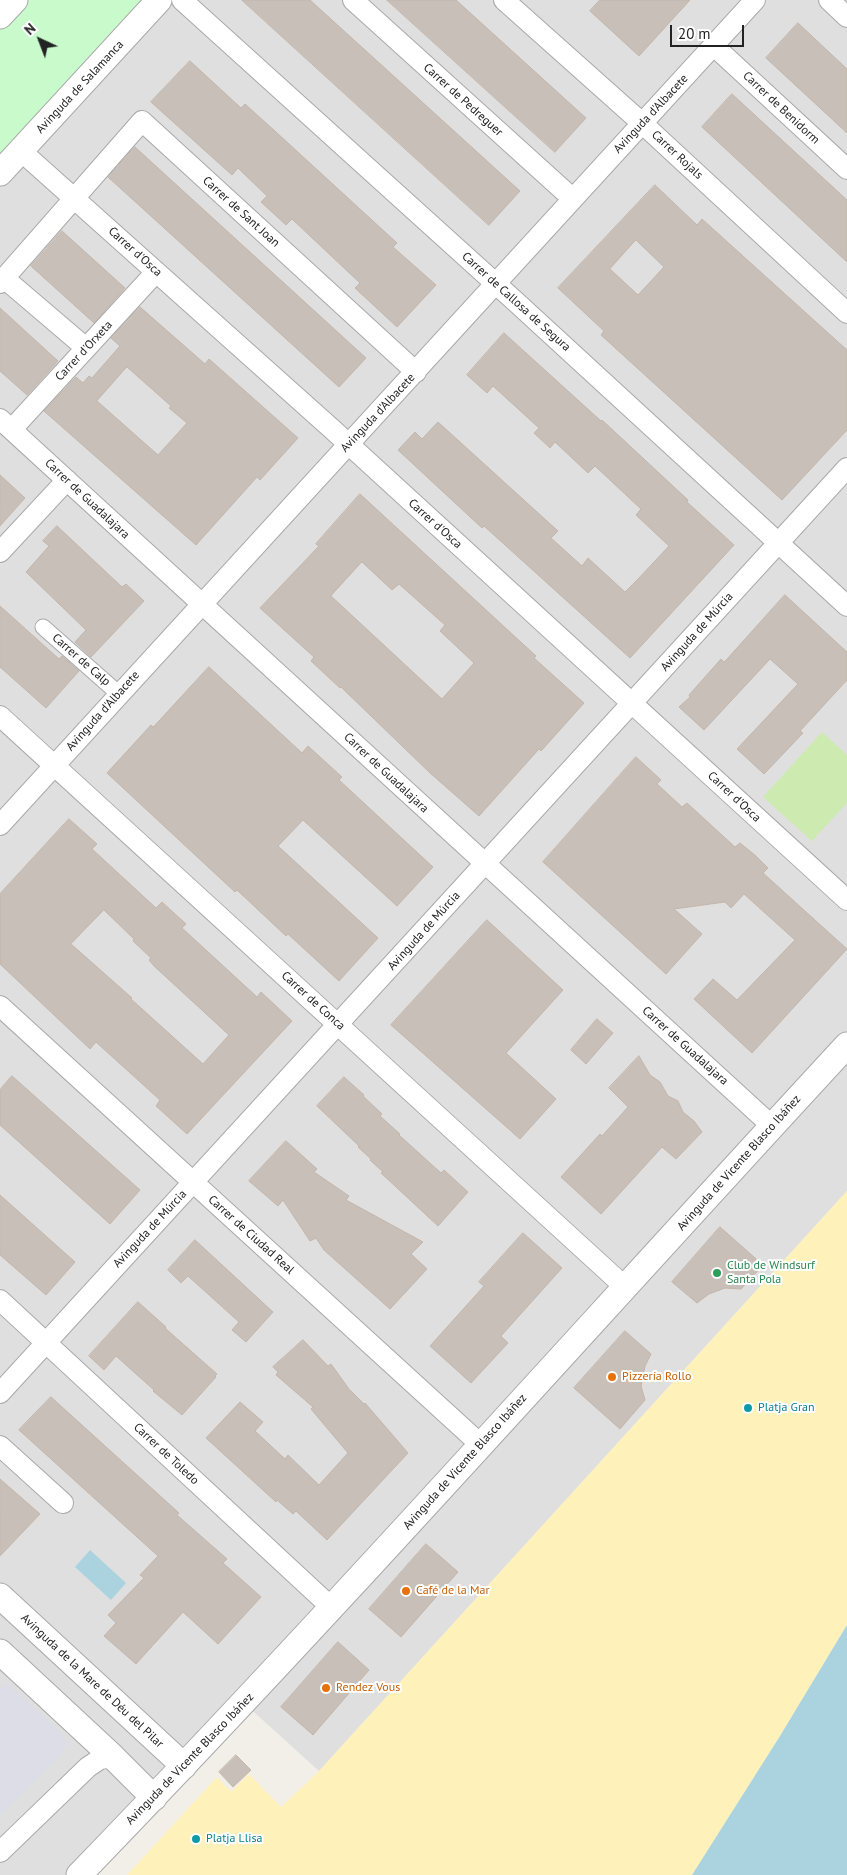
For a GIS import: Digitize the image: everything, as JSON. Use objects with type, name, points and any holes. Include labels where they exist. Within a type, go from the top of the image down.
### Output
[{"type":"street","points":[[0,16],[15,0]]},
{"type":"street","name":"Avinguda de Salamanca","points":[[0,173],[159,0]]},
{"type":"street","name":"Carrer de Callosa de Segura","points":[[182,0],[496,284],[847,606]]},
{"type":"street","name":"Carrer de Pedreguer","points":[[353,0],[574,199]]},
{"type":"street","name":"Carrer Rojals","points":[[504,0],[847,312]]},
{"type":"street","name":"Avinguda d'Albacete","points":[[0,826],[755,0]]},
{"type":"street","points":[[829,0],[847,17]]},
{"type":"street","name":"Carrer de Benidorm","points":[[714,46],[847,169]]},
{"type":"street","name":"Carrer de Sant Joan","points":[[74,199],[142,121],[416,372]]},
{"type":"street","name":"Carrer d'Osca","points":[[20,151],[349,445],[847,900]]},
{"type":"street","points":[[74,199],[2,281],[86,348]]},
{"type":"street","name":"Carrer d'Orxeta","points":[[6,424],[86,348],[156,272]]},
{"type":"street","name":"Carrer de Guadalajara","points":[[6,424],[772,1126]]},
{"type":"street","name":"Avinguda de Múrcia","points":[[0,1393],[847,468]]},
{"type":"street","points":[[0,552],[67,480]]},
{"type":"street","name":"Carrer de Calp","points":[[43,627],[119,694]]},
{"type":"street","name":"Carrer de Conca","points":[[0,716],[625,1287]]},
{"type":"street","name":"Carrer de Ciudad Real","points":[[0,1006],[480,1444]]},
{"type":"street","name":"Avinguda de Vicente Blasco Ibáñez","points":[[79,1875],[332,1608],[847,1045]]},
{"type":"street","name":"Carrer de Toledo","points":[[0,1300],[332,1608]]},
{"type":"street","points":[[0,1446],[63,1503]]},
{"type":"street","name":"Avinguda de la Mare de Déu del Pilar","points":[[0,1596],[184,1766]]},
{"type":"street","points":[[0,1652],[113,1757],[154,1798]]},
{"type":"street","points":[[0,1852],[88,1767],[100,1759],[113,1757]]},
{"type":"shaded area","points":[[0,0],[847,0],[847,1191],[319,1771],[244,1703],[79,1875],[0,1875]]},
{"type":"shaded area","points":[[6,1683],[61,1732],[66,1744],[62,1754],[0,1815],[0,1690]]},
{"type":"green space","points":[[25,0],[147,0],[0,160],[0,27]]},
{"type":"green space","points":[[822,732],[847,755],[847,803],[812,841],[763,797]]},
{"type":"sand","name":"Platja Gran","points":[[847,1191],[847,1625],[780,1736],[692,1875],[127,1875],[217,1777],[231,1792],[249,1774],[281,1807],[319,1771]]},
{"type":"water","points":[[90,1550],[126,1583],[111,1600],[75,1567]]},
{"type":"water","points":[[847,1625],[847,1875],[692,1875],[780,1736]]},
{"type":"building","points":[[242,0],[310,0],[520,191],[489,225]]},
{"type":"building","points":[[387,0],[456,0],[586,118],[555,152]]},
{"type":"building","points":[[600,0],[690,0],[639,56],[590,11]]},
{"type":"building","points":[[798,23],[847,69],[847,133],[766,58]]},
{"type":"building","points":[[190,61],[241,108],[245,104],[276,132],[397,243],[393,247],[436,285],[397,327],[355,288],[360,283],[292,219],[286,225],[261,202],[267,196],[238,168],[232,175],[151,102]]},
{"type":"building","points":[[732,94],[847,200],[847,262],[702,127]]},
{"type":"building","points":[[135,147],[366,358],[339,387],[108,177]]},
{"type":"building","points":[[655,185],[697,225],[702,219],[847,350],[847,430],[782,500],[601,335],[604,331],[558,288]],"holes":[[[636,240],[664,267],[638,295],[610,269]]]},
{"type":"building","points":[[62,231],[125,288],[94,323],[31,266]]},
{"type":"building","points":[[140,307],[205,364],[209,359],[298,438],[260,480],[257,477],[196,545],[44,411],[76,377],[83,383],[89,376],[92,378],[120,346],[111,338]],"holes":[[[127,367],[171,406],[169,408],[187,423],[158,455],[97,401]]]},
{"type":"building","points":[[0,308],[58,361],[27,395],[0,371]]},
{"type":"building","points":[[504,333],[602,420],[734,545],[630,658],[484,526],[482,528],[398,450],[415,432],[422,439],[438,422],[558,531],[551,538],[582,566],[588,558],[625,592],[669,546],[636,515],[641,509],[595,466],[588,473],[555,442],[550,448],[534,433],[539,428],[493,386],[487,393],[467,375]]},
{"type":"building","points":[[0,475],[25,498],[0,526]]},
{"type":"building","points":[[360,494],[536,656],[534,658],[584,703],[541,751],[539,749],[479,816],[429,772],[341,687],[311,661],[314,657],[260,608],[319,546],[316,544]],"holes":[[[362,562],[392,590],[399,584],[445,625],[440,631],[474,663],[442,699],[331,596]]]},
{"type":"building","points":[[57,526],[122,587],[126,584],[144,601],[91,657],[75,642],[86,630],[26,572],[49,546],[43,541]]},
{"type":"building","points":[[785,595],[847,652],[847,680],[800,731],[803,733],[764,774],[737,749],[798,684],[770,659],[704,730],[679,707],[690,697],[689,695],[721,659],[724,662]]},
{"type":"building","points":[[0,606],[59,659],[62,656],[79,671],[46,708],[0,667]]},
{"type":"building","points":[[209,667],[302,753],[308,746],[342,777],[339,780],[433,867],[397,906],[303,820],[278,846],[378,938],[339,981],[288,934],[286,936],[237,890],[235,892],[107,773],[151,725],[153,727]]},
{"type":"building","points":[[636,757],[661,780],[657,784],[682,807],[687,803],[735,847],[740,843],[756,856],[768,868],[763,873],[847,949],[752,1053],[694,999],[713,979],[737,1000],[795,940],[744,894],[731,908],[725,902],[674,909],[702,934],[666,974],[543,862]]},
{"type":"building","points":[[69,819],[97,844],[92,849],[156,908],[162,902],[186,924],[182,928],[257,997],[261,992],[292,1021],[187,1134],[156,1106],[160,1100],[96,1042],[90,1049],[0,964],[0,894]],"holes":[[[104,910],[134,939],[133,941],[151,958],[149,960],[154,966],[229,1035],[203,1064],[71,944]]]},
{"type":"building","points":[[487,920],[563,990],[506,1053],[556,1099],[520,1139],[391,1025]]},
{"type":"building","points":[[597,1019],[613,1033],[586,1064],[571,1050]]},
{"type":"building","points":[[639,1056],[650,1075],[660,1082],[668,1096],[678,1101],[683,1112],[694,1121],[702,1132],[676,1159],[662,1147],[601,1214],[561,1177],[600,1134],[602,1136],[628,1107],[609,1088]]},
{"type":"building","points":[[12,1076],[140,1190],[110,1224],[0,1125],[0,1090]]},
{"type":"building","points":[[344,1077],[364,1095],[382,1114],[380,1116],[399,1135],[441,1173],[444,1170],[468,1192],[438,1226],[381,1173],[383,1172],[359,1146],[317,1106]]},
{"type":"building","points":[[286,1141],[317,1169],[314,1172],[349,1196],[346,1200],[423,1242],[411,1254],[427,1269],[390,1309],[324,1250],[316,1238],[310,1241],[283,1200],[278,1206],[249,1181]]},
{"type":"building","points":[[0,1195],[75,1262],[46,1295],[0,1255]]},
{"type":"building","name":"Club de Windsurf Santa Pola","points":[[720,1227],[763,1265],[741,1289],[725,1288],[709,1294],[697,1303],[672,1282]]},
{"type":"building","points":[[523,1233],[562,1268],[501,1336],[508,1343],[471,1383],[430,1346],[484,1286],[479,1282]]},
{"type":"building","points":[[195,1240],[273,1312],[246,1342],[232,1330],[239,1322],[188,1276],[181,1283],[168,1270]]},
{"type":"building","points":[[138,1302],[217,1374],[182,1415],[116,1356],[104,1370],[89,1356]]},
{"type":"building","points":[[625,1331],[651,1354],[645,1366],[641,1386],[645,1400],[620,1429],[574,1388]]},
{"type":"building","points":[[303,1340],[328,1366],[331,1364],[349,1389],[365,1403],[408,1453],[327,1540],[296,1511],[293,1514],[277,1500],[276,1502],[206,1438],[240,1402],[263,1422],[255,1431],[285,1459],[288,1455],[319,1485],[348,1453],[311,1409],[313,1407],[276,1375],[278,1372],[273,1367]]},
{"type":"building","points":[[51,1397],[179,1513],[177,1515],[227,1559],[223,1563],[261,1597],[218,1644],[183,1612],[136,1664],[104,1636],[116,1623],[108,1615],[144,1578],[140,1575],[158,1556],[19,1430]]},
{"type":"building","points":[[0,1479],[40,1514],[0,1556]]},
{"type":"building","points":[[426,1544],[458,1572],[401,1637],[369,1609]]},
{"type":"building","points":[[338,1642],[369,1670],[313,1735],[281,1707]]},
{"type":"building","points":[[236,1755],[251,1770],[233,1787],[219,1772]]},
{"type":"place","name":"Club de Windsurf Santa Pola","points":[[717,1273]]},
{"type":"place","name":"Pizzería Rollo","points":[[612,1377]]},
{"type":"place","name":"Platja Gran","points":[[748,1408]]},
{"type":"place","name":"Café de la Mar","points":[[406,1591]]},
{"type":"place","name":"Rendez Vous","points":[[326,1688]]},
{"type":"place","name":"Platja Llisa","points":[[196,1839]]}]
